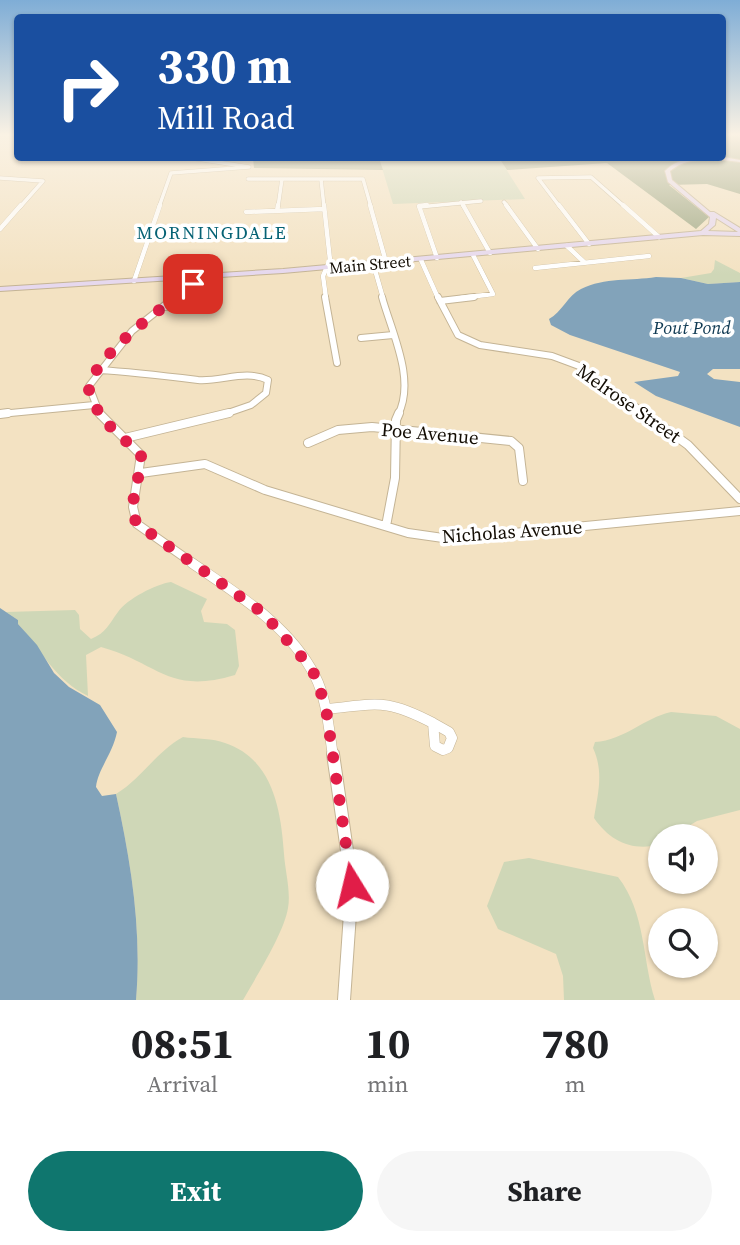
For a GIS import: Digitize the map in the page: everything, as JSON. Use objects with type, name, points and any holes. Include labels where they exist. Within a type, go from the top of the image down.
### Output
[{"type":"main road","points":[[671,182],[740,233]]},
{"type":"main road","points":[[703,233],[713,222],[709,212]]},
{"type":"main road","name":"Main Street","points":[[0,289],[326,268],[703,233],[740,233]]},
{"type":"street","points":[[1,226],[42,182]]},
{"type":"street","points":[[134,281],[167,182]]},
{"type":"street","points":[[277,211],[282,182]]},
{"type":"street","points":[[321,182],[330,260],[323,276],[331,342],[337,363]]},
{"type":"street","points":[[365,182],[386,262]]},
{"type":"street","points":[[541,182],[589,244]]},
{"type":"street","points":[[596,182],[659,237]]},
{"type":"street","points":[[437,258],[419,206],[481,201]]},
{"type":"street","points":[[461,202],[490,253]]},
{"type":"street","points":[[504,202],[538,249]]},
{"type":"street","points":[[246,212],[324,209]]},
{"type":"street","points":[[0,214],[13,214]]},
{"type":"street","points":[[567,246],[584,262]]},
{"type":"street","points":[[440,301],[492,296],[473,255]]},
{"type":"street","points":[[535,268],[649,256]]},
{"type":"street","name":"Melrose Street","points":[[421,260],[454,332],[489,347],[552,356],[596,376],[688,445],[740,499]]},
{"type":"street","points":[[373,264],[406,382],[406,400],[397,416],[395,478],[386,526]]},
{"type":"street","points":[[199,277],[127,337],[89,386],[94,405],[108,426],[125,438],[141,455],[141,473],[132,506],[137,524],[262,612],[316,677],[326,709],[352,885],[344,1000]]},
{"type":"street","points":[[163,307],[209,304]]},
{"type":"street","points":[[361,338],[393,335]]},
{"type":"street","points":[[99,370],[160,373],[200,380],[258,375],[268,380],[266,393],[241,410],[125,438]]},
{"type":"street","points":[[0,414],[94,405]]},
{"type":"street","name":"Poe Avenue","points":[[308,443],[329,432],[397,427],[511,441],[519,448],[523,481]]},
{"type":"street","name":"Nicholas Avenue","points":[[141,473],[205,464],[265,490],[426,537],[463,538],[740,511]]},
{"type":"street","points":[[326,709],[384,703],[400,706],[433,723]]},
{"type":"green space","points":[[386,182],[514,182],[525,199],[393,204]]},
{"type":"green space","points":[[632,182],[740,182],[740,194],[707,184],[669,185],[709,217],[696,229]]},
{"type":"green space","points":[[715,260],[740,273],[740,282],[708,284],[681,278],[711,273]]},
{"type":"green space","points":[[171,582],[207,599],[201,611],[204,622],[227,624],[235,630],[239,666],[235,675],[212,680],[178,679],[101,647],[86,655],[88,696],[58,673],[18,624],[18,620],[6,612],[75,610],[79,615],[80,629],[91,639],[104,631],[118,612],[135,597]]},
{"type":"green space","points":[[671,712],[716,716],[740,729],[740,810],[692,824],[648,824],[648,847],[639,847],[614,838],[594,818],[599,783],[593,748],[595,742],[616,737]]},
{"type":"green space","points":[[183,737],[220,741],[241,751],[254,761],[264,774],[277,804],[288,888],[288,908],[275,942],[243,1000],[136,1000],[138,948],[134,896],[116,794]]},
{"type":"green space","points":[[529,858],[618,877],[639,921],[648,978],[655,1000],[564,1000],[563,976],[556,954],[498,929],[487,906],[504,862]]},
{"type":"water","name":"Pout Pond","points":[[681,278],[708,284],[740,282],[740,369],[713,369],[707,374],[714,379],[740,382],[740,427],[656,396],[634,382],[678,376],[680,372],[570,335],[551,325],[549,319],[581,289],[609,281]]},
{"type":"water","points":[[0,608],[18,620],[18,624],[37,645],[54,673],[69,687],[100,705],[117,732],[96,787],[102,796],[116,794],[126,845],[138,948],[136,1000],[0,1000]]},
{"type":"district","name":"MORNINGDALE","points":[[212,232]]},
{"type":"route","points":[[193,284],[127,337],[98,371],[89,391],[101,418],[129,441],[141,455],[141,473],[132,506],[137,524],[145,532],[239,593],[262,612],[293,645],[316,677],[326,709],[332,764],[352,885]]}]
